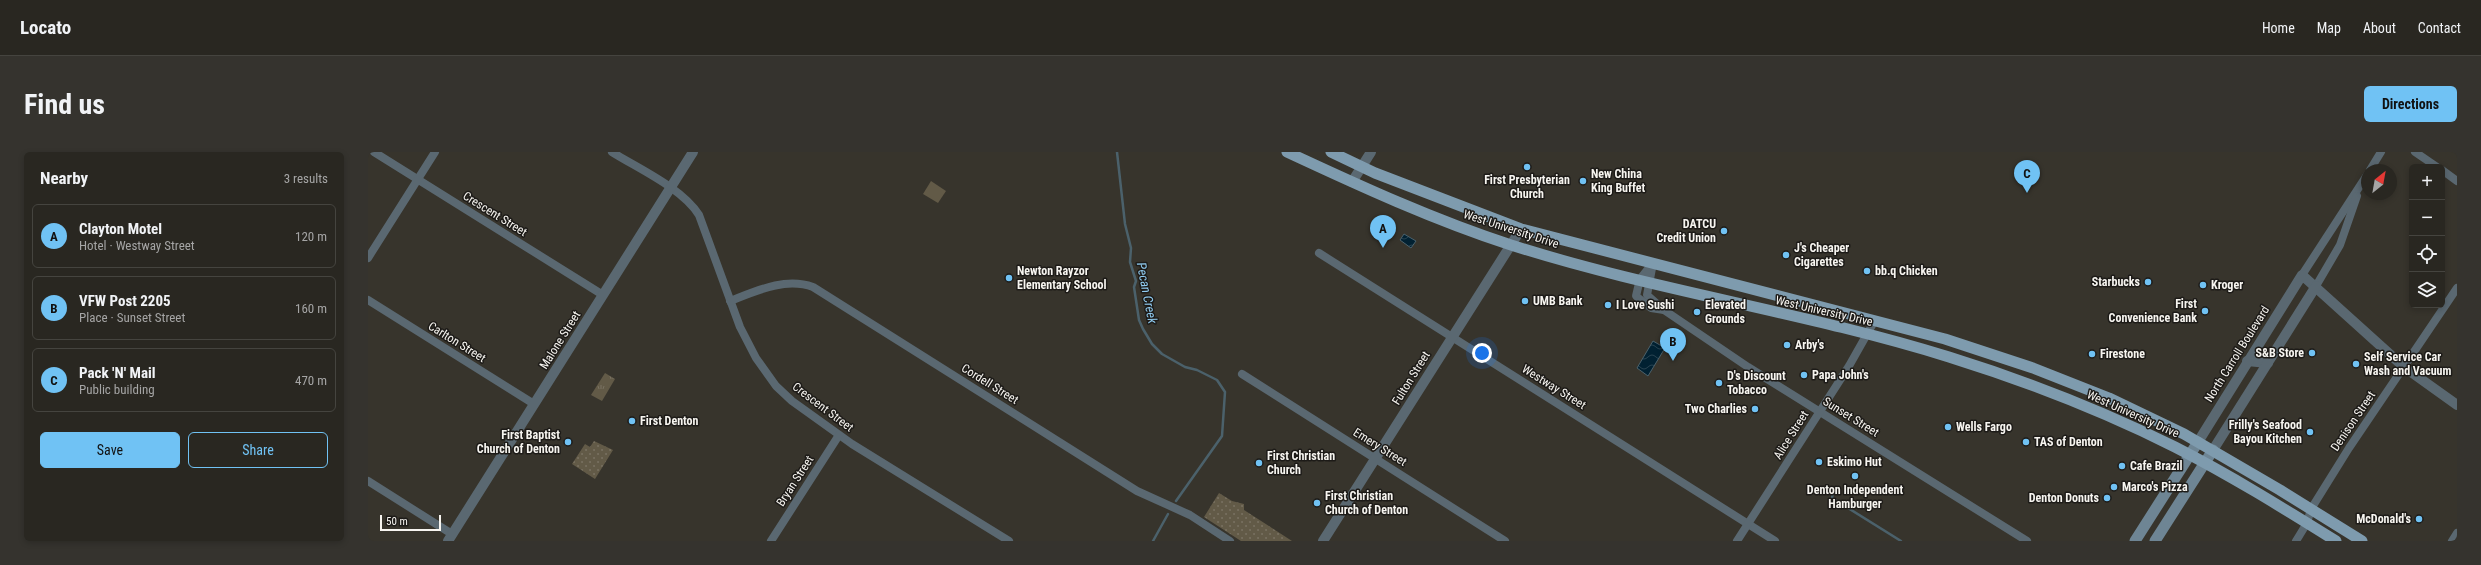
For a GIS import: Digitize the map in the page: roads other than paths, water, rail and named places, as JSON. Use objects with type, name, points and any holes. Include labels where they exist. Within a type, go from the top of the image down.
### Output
[{"type":"main road","name":"West University Drive","points":[[1287,152],[1352,182],[1439,219],[1512,245],[1949,357],[2018,381],[2099,413],[2205,463],[2336,541]]},
{"type":"main road","name":"West University Drive","points":[[1331,152],[1361,167],[1521,229],[1951,340],[2033,368],[2109,398],[2198,442],[2362,541]]},
{"type":"main road","name":"North Carroll Boulevard","points":[[2135,541],[2198,442]]},
{"type":"main road","name":"North Carroll Boulevard","points":[[2155,541],[2213,450]]},
{"type":"street","name":"Crescent Street","points":[[374,152],[603,296]]},
{"type":"street","points":[[368,258],[435,152]]},
{"type":"street","points":[[612,152],[670,188]]},
{"type":"street","name":"Malone Street","points":[[450,538],[693,152]]},
{"type":"street","points":[[1352,182],[1371,152]]},
{"type":"street","points":[[2374,164],[2381,152]]},
{"type":"street","points":[[2415,152],[2433,164]]},
{"type":"street","points":[[2445,172],[2457,181]]},
{"type":"street","name":"North Carroll Boulevard","points":[[2198,442],[2247,361],[2361,185]]},
{"type":"street","name":"Crescent Street","points":[[670,188],[693,206],[699,215],[730,301],[750,348],[776,386],[792,401],[839,435],[1008,541]]},
{"type":"street","name":"North Carroll Boulevard","points":[[2213,450],[2340,245],[2361,190]]},
{"type":"street","name":"Fulton Street","points":[[1323,541],[1521,229]]},
{"type":"street","name":"Westway Street","points":[[1319,253],[1775,541]]},
{"type":"street","points":[[1644,280],[1653,263]]},
{"type":"street","points":[[2302,275],[2404,366],[2457,405]]},
{"type":"street","name":"Sunset Street","points":[[1644,280],[1636,296],[1650,308],[1664,310],[1748,367],[2027,541]]},
{"type":"street","name":"Cordell Street","points":[[730,301],[765,288],[781,285],[804,283],[814,286],[1137,491],[1190,515],[1230,541]]},
{"type":"street","name":"Denison Street","points":[[2296,541],[2307,523],[2311,509],[2404,366],[2457,288]]},
{"type":"street","name":"Carlton Street","points":[[368,300],[534,404]]},
{"type":"street","name":"Alice Street","points":[[1737,541],[1820,411],[1875,320]]},
{"type":"street","points":[[2247,361],[2268,363]]},
{"type":"street","name":"Emery Street","points":[[1242,374],[1505,541]]},
{"type":"street","name":"Bryan Street","points":[[771,541],[839,435]]},
{"type":"street","points":[[368,481],[450,538]]},
{"type":"street","points":[[2452,541],[2457,533]]},
{"type":"water","points":[[1404,234],[1416,241],[1411,248],[1400,240]]},
{"type":"water","points":[[1653,341],[1665,348],[1648,376],[1637,368]]},
{"type":"waterway","name":"Pecan Creek","points":[[1117,152],[1125,224],[1131,248],[1130,262],[1136,281],[1134,287],[1139,320],[1143,329],[1152,344],[1162,354],[1185,367],[1197,370],[1217,380],[1225,392],[1222,436],[1176,501]]},
{"type":"waterway","points":[[1833,491],[1832,498],[1901,541]]},
{"type":"waterway","name":"Pecan Creek","points":[[1153,541],[1168,514]]},
{"type":"place","name":"First Presbyterian Church","points":[[1527,167]]},
{"type":"place","name":"New China King Buffet","points":[[1583,181]]},
{"type":"place","name":"Pack 'N' Mail","points":[[2027,193]]},
{"type":"place","name":"DATCU Credit Union","points":[[1724,231]]},
{"type":"place","name":"Clayton Motel","points":[[1383,248]]},
{"type":"place","name":"J's Cheaper Cigarettes","points":[[1786,255]]},
{"type":"place","name":"bb.q Chicken","points":[[1867,271]]},
{"type":"place","name":"Newton Rayzor Elementary School","points":[[1009,278]]},
{"type":"place","name":"Starbucks","points":[[2148,282]]},
{"type":"place","name":"Kroger","points":[[2203,285]]},
{"type":"place","name":"UMB Bank","points":[[1525,301]]},
{"type":"place","name":"I Love Sushi","points":[[1608,305]]},
{"type":"place","name":"First Convenience Bank","points":[[2205,311]]},
{"type":"place","name":"Elevated Grounds","points":[[1697,312]]},
{"type":"place","name":"Arby's","points":[[1787,345]]},
{"type":"place","name":"S&B Store","points":[[2312,353]]},
{"type":"place","name":"Firestone","points":[[2092,354]]},
{"type":"place","name":"VFW Post 2205","points":[[1673,361]]},
{"type":"place","name":"Self Service Car Wash and Vacuum","points":[[2356,364]]},
{"type":"place","name":"Papa John's","points":[[1804,375]]},
{"type":"place","name":"D's Discount Tobacco","points":[[1719,383]]},
{"type":"place","name":"Two Charlies","points":[[1755,409]]},
{"type":"place","name":"First Denton","points":[[632,421]]},
{"type":"place","name":"Wells Fargo","points":[[1948,427]]},
{"type":"place","name":"Frilly's Seafood Bayou Kitchen","points":[[2310,432]]},
{"type":"place","name":"First Baptist Church of Denton","points":[[568,442]]},
{"type":"place","name":"TAS of Denton","points":[[2026,442]]},
{"type":"place","name":"Eskimo Hut","points":[[1819,462]]},
{"type":"place","name":"First Christian Church","points":[[1259,463]]},
{"type":"place","name":"Cafe Brazil","points":[[2122,466]]},
{"type":"place","name":"Denton Independent Hamburger","points":[[1855,476]]},
{"type":"place","name":"Marco's Pizza","points":[[2114,487]]},
{"type":"place","name":"Denton Donuts","points":[[2107,498]]},
{"type":"place","name":"First Christian Church of Denton","points":[[1317,503]]},
{"type":"place","name":"McDonald's","points":[[2419,519]]}]
